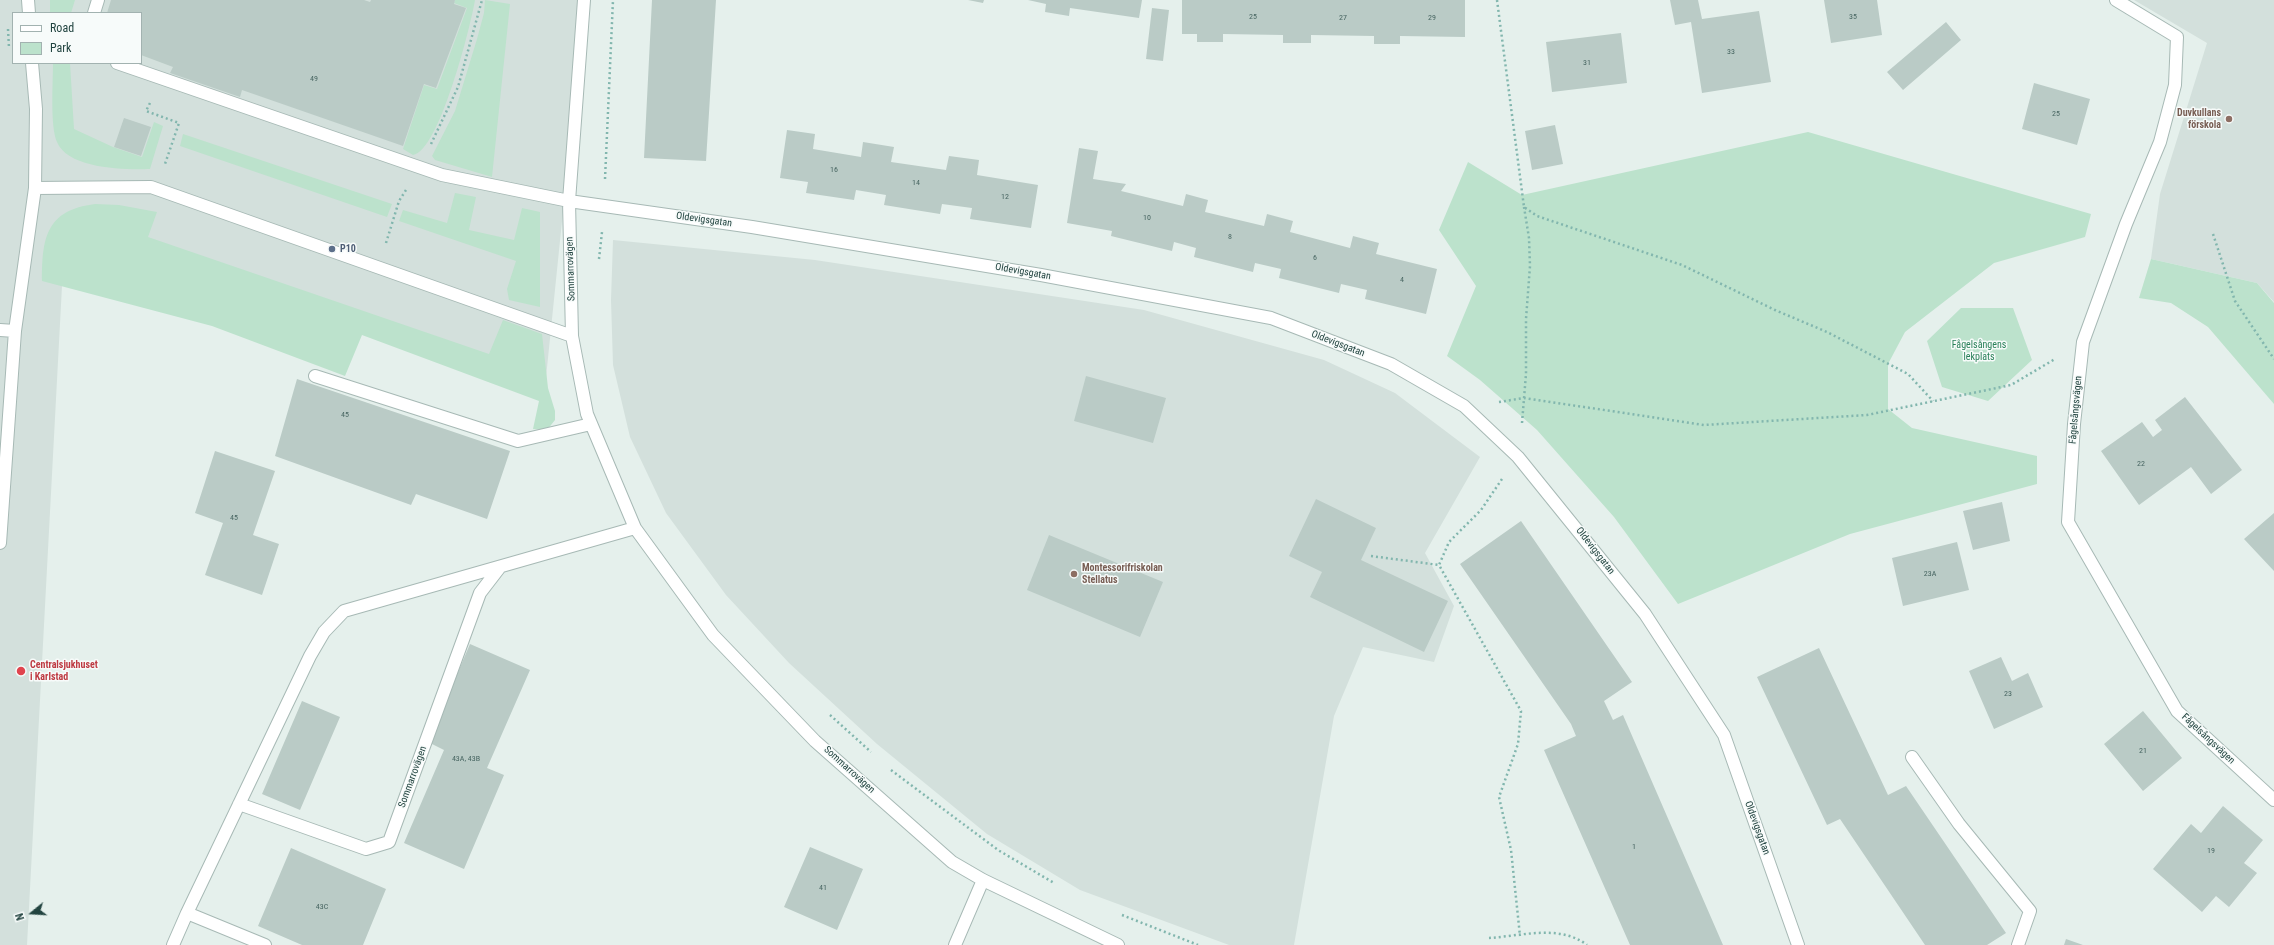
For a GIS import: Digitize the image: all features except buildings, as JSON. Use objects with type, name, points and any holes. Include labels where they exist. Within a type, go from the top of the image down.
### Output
[{"type":"street","points":[[28,0],[29,12]]},
{"type":"street","points":[[94,12],[98,0]]},
{"type":"street","name":"Sommarrovägen","points":[[584,0],[569,201],[572,336],[587,414],[635,528],[713,635],[816,741],[952,862],[983,880],[1118,945]]},
{"type":"street","name":"Fågelsångsvägen","points":[[2116,0],[2177,37],[2175,84],[2160,142],[2126,224],[2083,342],[2074,424],[2068,522],[2177,711],[2274,800]]},
{"type":"street","points":[[0,543],[15,331],[35,188],[36,109],[32,64]]},
{"type":"street","name":"Oldevigsgatan","points":[[120,64],[442,175],[569,201],[752,227],[1041,275],[1271,318],[1391,364],[1464,406],[1518,457],[1645,614],[1724,735],[1797,940]]},
{"type":"street","points":[[35,188],[151,187],[378,266],[572,336]]},
{"type":"street","points":[[0,330],[15,331]]},
{"type":"street","points":[[314,376],[518,440],[591,424]]},
{"type":"street","points":[[173,945],[310,656],[324,632],[344,611],[635,528]]},
{"type":"street","name":"Sommarrovägen","points":[[239,804],[366,849],[389,842],[480,593],[500,567]]},
{"type":"street","points":[[1912,757],[1959,824],[2030,911],[2018,945]]},
{"type":"street","points":[[955,945],[983,880]]},
{"type":"street","points":[[187,913],[265,945]]},
{"type":"path","points":[[378,266],[399,201],[421,168],[458,87],[482,0]]},
{"type":"path","points":[[598,266],[604,206],[614,0]]},
{"type":"path","points":[[1439,565],[1449,542],[1481,510],[1518,457],[1524,398],[1526,319],[1530,266],[1529,238],[1497,0]]},
{"type":"path","points":[[156,189],[179,123],[146,111],[160,78]]},
{"type":"path","points":[[1524,207],[1537,216],[1682,265],[1776,310],[1827,332],[1908,374],[1933,401]]},
{"type":"path","points":[[2213,234],[2235,301],[2274,359]]},
{"type":"path","points":[[1464,406],[1524,398],[1704,425],[1867,415],[2011,385],[2083,342]]},
{"type":"path","points":[[1371,556],[1439,565]]},
{"type":"path","points":[[1439,565],[1521,711],[1518,744],[1499,797],[1511,850],[1520,936]]},
{"type":"path","points":[[828,713],[874,755]]},
{"type":"path","points":[[886,765],[998,850],[1056,884]]},
{"type":"path","points":[[1115,912],[1198,945]]},
{"type":"path","points":[[1489,938],[1558,932],[1577,938],[1587,945]]},
{"type":"shaded area","name":"Centralsjukhuset i Karlstad","points":[[0,0],[579,0],[565,192],[544,397],[220,283],[62,286],[27,945],[0,945]]},
{"type":"shaded area","name":"Duvkullans förskola","points":[[2134,0],[2274,0],[2274,302],[2257,283],[2151,259],[2160,194],[2207,43]]},
{"type":"shaded area","name":"Montessorifriskolan Stellatus","points":[[613,240],[815,260],[1144,310],[1324,360],[1395,393],[1480,457],[1425,553],[1454,606],[1434,662],[1363,647],[1334,716],[1294,945],[1229,945],[1080,890],[987,834],[877,744],[789,663],[726,595],[666,513],[630,437],[613,365],[611,300]]},
{"type":"green space","points":[[50,0],[75,0],[71,12],[50,12]]},
{"type":"green space","points":[[455,0],[475,0],[467,34],[443,111],[433,133],[423,149],[413,155],[403,149],[424,85],[437,89],[467,8],[454,3]]},
{"type":"green space","points":[[485,0],[510,4],[492,177],[435,160],[432,156],[455,111],[477,39],[484,13]]},
{"type":"green space","points":[[53,64],[70,64],[74,129],[113,147],[142,157],[154,122],[163,126],[150,169],[126,169],[98,166],[73,158],[63,151],[57,142],[53,126]]},
{"type":"green space","points":[[1808,132],[2091,214],[2085,237],[1994,263],[1905,332],[1888,364],[1888,409],[1912,428],[2037,456],[2037,484],[1850,534],[1678,604],[1614,517],[1537,430],[1480,380],[1447,356],[1476,286],[1439,230],[1468,162],[1522,195]]},
{"type":"green space","points":[[183,134],[392,204],[387,217],[180,146]]},
{"type":"green space","points":[[455,193],[476,197],[469,230],[514,240],[522,208],[540,212],[540,307],[509,300],[507,289],[516,261],[399,221],[403,210],[447,223]]},
{"type":"green space","points":[[95,204],[119,205],[157,212],[148,237],[489,354],[503,320],[542,334],[548,388],[555,411],[555,420],[547,430],[533,429],[539,401],[362,335],[345,376],[212,326],[42,281],[43,252],[50,229],[57,220],[66,213],[79,207]]},
{"type":"green space","points":[[2151,259],[2257,283],[2274,303],[2274,404],[2208,327],[2171,303],[2139,298]]},
{"type":"green space","name":"Fågelsångens lekplats","points":[[1961,308],[2013,308],[2032,360],[1988,401],[1942,387],[1927,341]]},
{"type":"place","name":"Duvkullans förskola","points":[[2229,119]]},
{"type":"place","name":"P10","points":[[332,249]]},
{"type":"place","name":"Montessorifriskolan Stellatus","points":[[1074,574]]},
{"type":"place","name":"Centralsjukhuset i Karlstad","points":[[21,671]]}]
